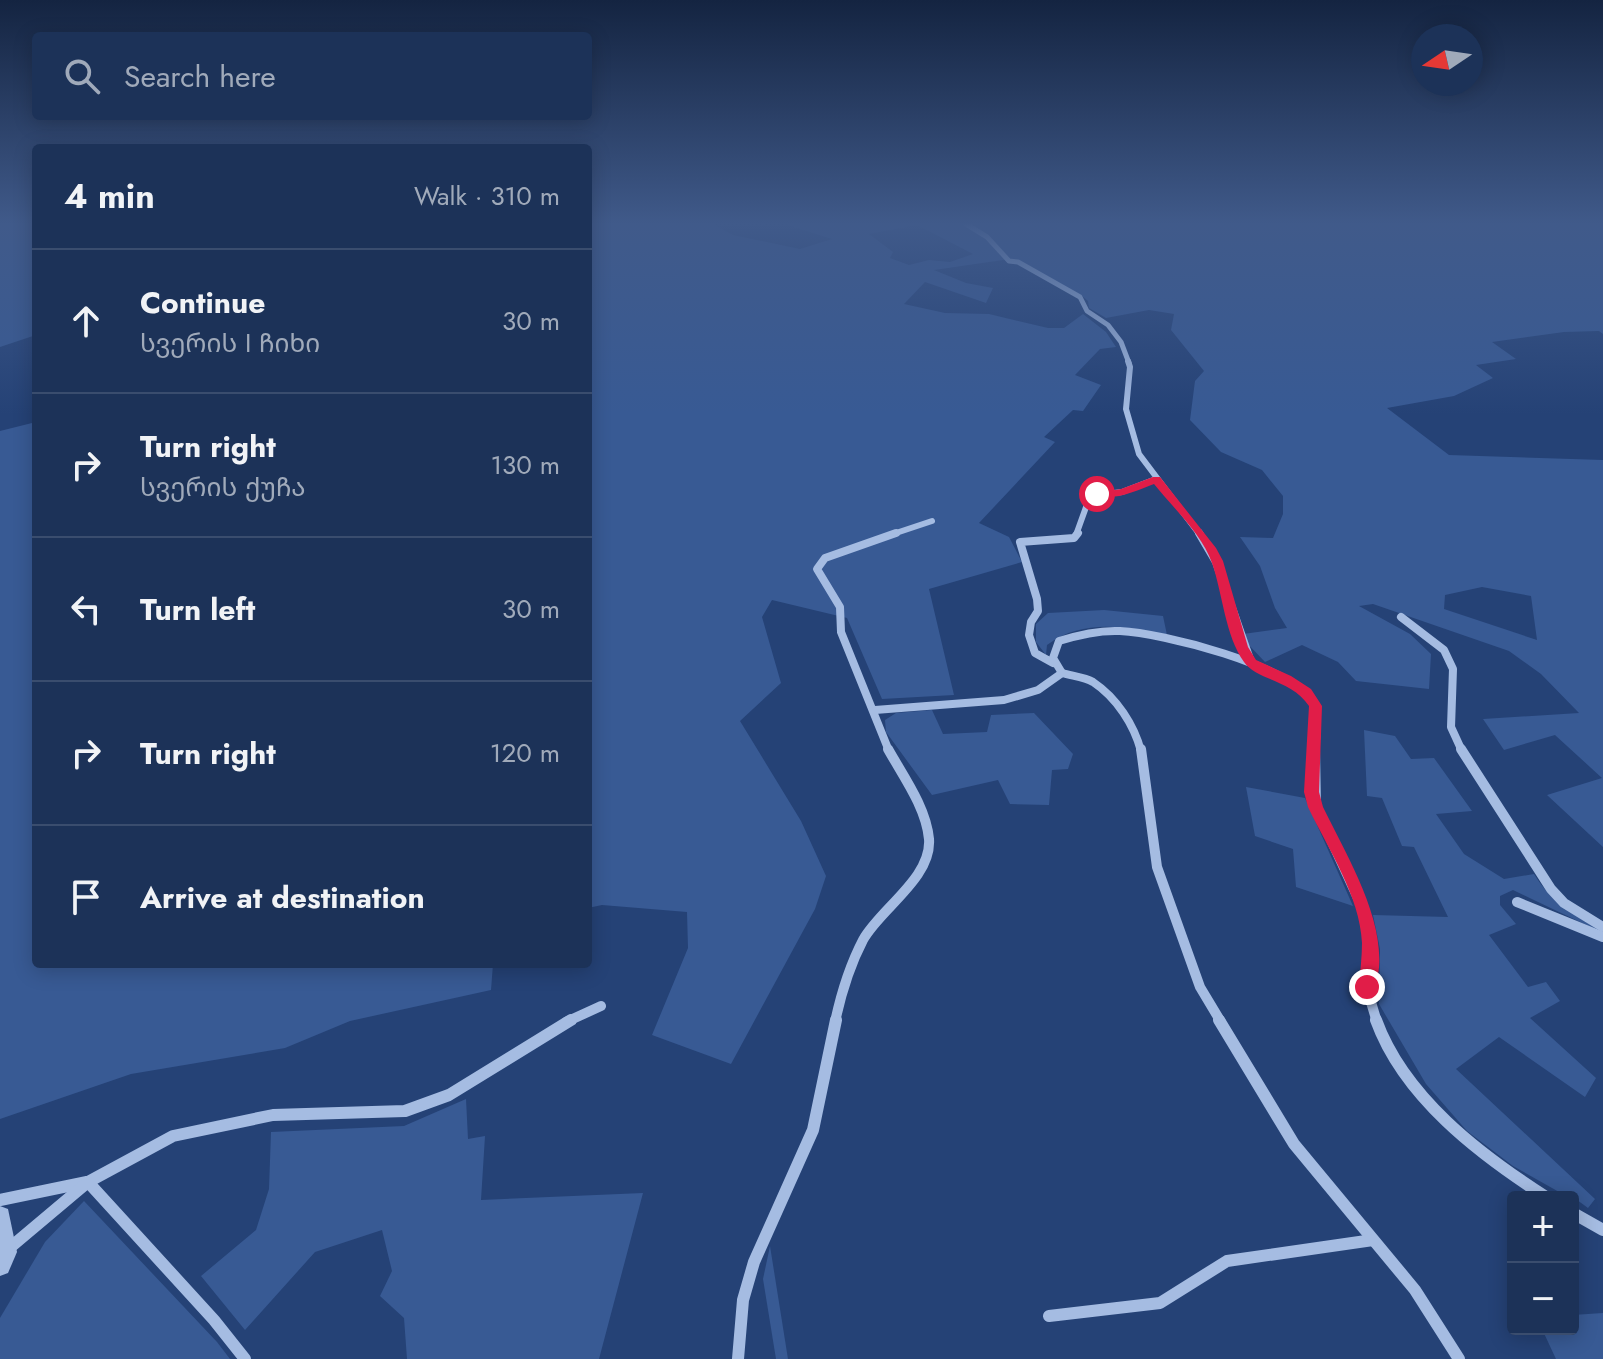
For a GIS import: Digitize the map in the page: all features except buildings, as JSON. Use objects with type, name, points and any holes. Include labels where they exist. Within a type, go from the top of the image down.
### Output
[{"type":"street","points":[[1063,287],[1080,297],[1087,311],[1108,325],[1121,342],[1130,367],[1126,409],[1139,454],[1217,561],[1242,647],[1251,663]]},
{"type":"street","points":[[1156,479],[1122,492],[1090,496],[1079,532],[1074,538],[1020,542],[1037,599],[1038,611],[1031,622],[1029,635],[1035,653],[1053,663],[1062,673],[1092,681],[1118,705],[1136,732],[1145,764],[1157,867],[1200,987],[1294,1144],[1415,1290],[1459,1359]]},
{"type":"street","points":[[738,1359],[747,1287],[754,1262],[813,1130],[841,994],[864,938],[907,888],[924,862],[929,840],[919,805],[884,742],[875,710],[841,632],[840,607],[817,569],[825,558],[932,521]]},
{"type":"street","points":[[1401,617],[1444,650],[1453,669],[1451,727],[1465,758],[1551,889],[1564,903],[1603,927]]},
{"type":"street","points":[[1053,663],[1052,652],[1059,641],[1086,632],[1113,631],[1155,637],[1251,663],[1287,679],[1306,692],[1315,706],[1312,792],[1368,924],[1367,987],[1379,1029],[1404,1071],[1458,1132],[1510,1176],[1536,1191]]},
{"type":"street","points":[[875,710],[1004,700],[1038,690],[1062,673]]},
{"type":"street","points":[[1517,902],[1603,937]]},
{"type":"street","points":[[2,1258],[88,1182],[173,1136],[273,1115],[405,1111],[449,1095],[561,1024],[601,1006]]},
{"type":"street","points":[[0,1200],[88,1182]]},
{"type":"street","points":[[88,1182],[214,1320],[245,1359]]},
{"type":"street","points":[[1579,1216],[1603,1230]]},
{"type":"street","points":[[0,1217],[2,1258]]},
{"type":"street","points":[[1049,1316],[1160,1303],[1227,1261],[1373,1240]]},
{"type":"shaded area","points":[[0,287],[32,287],[32,336],[0,347]]},
{"type":"shaded area","points":[[592,287],[920,287],[904,304],[945,313],[989,314],[1048,328],[1064,328],[1083,314],[1106,332],[1116,347],[1100,349],[1075,375],[1101,385],[1083,411],[1073,410],[1044,437],[1055,442],[979,523],[1009,537],[1022,562],[929,589],[954,695],[882,699],[847,618],[772,600],[762,617],[781,683],[740,721],[801,821],[826,876],[815,909],[731,1064],[652,1035],[688,948],[687,912],[602,905],[592,907]]},
{"type":"shaded area","points":[[941,287],[993,288],[986,303]]},
{"type":"shaded area","points":[[1066,287],[1603,287],[1603,334],[1599,331],[1564,332],[1492,342],[1516,359],[1476,365],[1493,378],[1454,396],[1387,408],[1449,455],[1603,460],[1603,847],[1547,795],[1602,778],[1555,735],[1504,750],[1483,719],[1579,713],[1541,674],[1509,651],[1373,604],[1359,606],[1410,634],[1431,654],[1429,689],[1356,681],[1338,662],[1302,645],[1265,662],[1245,641],[1243,634],[1287,628],[1275,608],[1260,566],[1240,537],[1273,538],[1283,514],[1283,496],[1262,470],[1221,452],[1190,420],[1195,381],[1204,371],[1171,330],[1174,314],[1149,310],[1106,318],[1089,308],[1088,301]],"holes":[[[1482,587],[1531,596],[1537,640],[1444,609],[1445,595]]]},
{"type":"shaded area","points":[[32,423],[32,968],[493,968],[491,990],[350,1021],[285,1048],[131,1074],[0,1119],[0,431]]},
{"type":"shaded area","points":[[1104,610],[1163,616],[1167,635],[1120,628],[1090,628],[1061,636],[1047,645],[1046,655],[1036,642],[1036,624],[1048,613]]},
{"type":"shaded area","points":[[932,710],[943,734],[987,732],[991,715],[1034,713],[1073,754],[1068,769],[1052,770],[1049,805],[1010,804],[998,780],[932,795],[886,732],[885,720],[896,713]]},
{"type":"shaded area","points":[[1364,730],[1395,736],[1411,759],[1434,758],[1472,811],[1436,814],[1464,854],[1504,879],[1534,874],[1556,900],[1603,933],[1513,890],[1500,896],[1500,905],[1516,924],[1489,935],[1528,987],[1546,982],[1560,1001],[1530,1018],[1596,1078],[1585,1097],[1499,1037],[1456,1069],[1595,1199],[1588,1208],[1579,1201],[1579,1191],[1557,1191],[1513,1166],[1467,1131],[1426,1084],[1379,1004],[1380,949],[1373,915],[1448,917],[1414,847],[1402,846],[1382,798],[1367,796]]},
{"type":"shaded area","points":[[1246,787],[1305,798],[1353,906],[1296,887],[1293,849],[1255,836]]},
{"type":"shaded area","points":[[466,1099],[468,1139],[485,1136],[481,1200],[643,1193],[599,1359],[407,1359],[404,1318],[380,1296],[392,1271],[382,1230],[315,1252],[245,1330],[201,1276],[256,1230],[269,1189],[271,1132],[404,1126]]},
{"type":"shaded area","points":[[84,1201],[230,1359],[0,1359],[0,1318],[45,1242]]},
{"type":"shaded area","points":[[770,1246],[788,1359],[776,1359],[763,1279]]},
{"type":"shaded area","points":[[1603,1313],[1603,1359],[1556,1359],[1545,1335],[1579,1335],[1579,1315]]},
{"type":"route","points":[[1097,494],[1122,492],[1156,479],[1217,561],[1242,647],[1251,663],[1287,679],[1306,692],[1315,706],[1312,792],[1368,924],[1367,987]]}]
